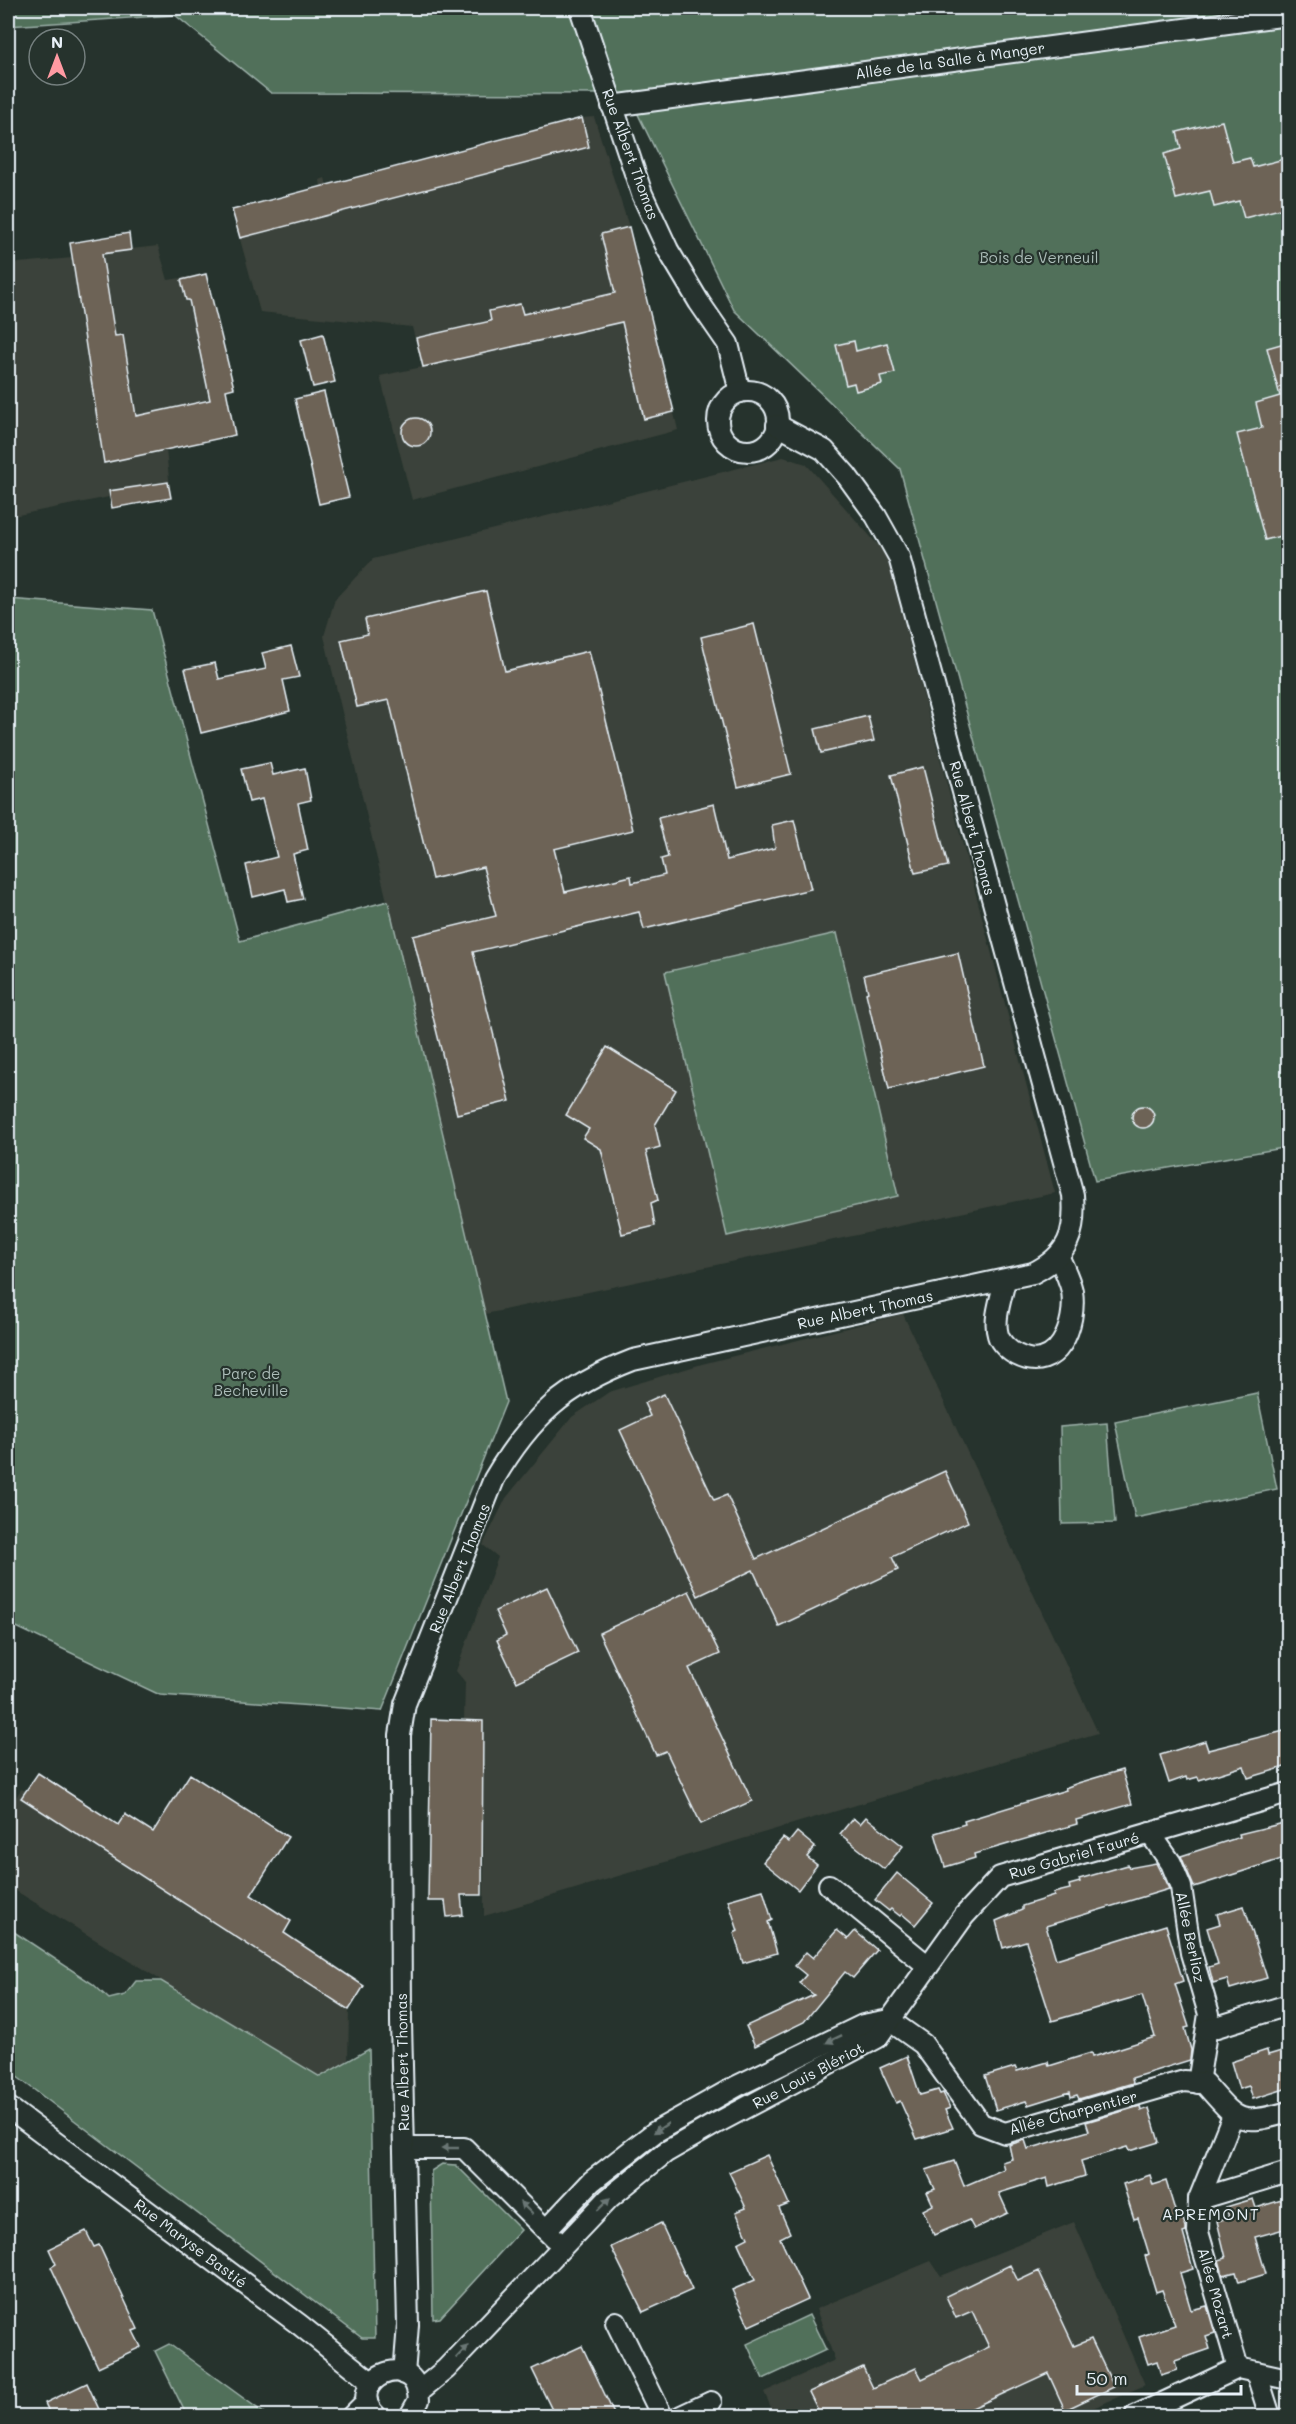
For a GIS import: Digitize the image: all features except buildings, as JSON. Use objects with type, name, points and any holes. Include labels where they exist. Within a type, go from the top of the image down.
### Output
[{"type":"street","name":"Rue Albert Thomas","points":[[580,8],[646,204],[668,250],[699,303],[728,344],[740,392]]},
{"type":"street","name":"Allée de la Salle à Manger","points":[[612,106],[1288,15]]},
{"type":"street","points":[[740,392],[760,393],[768,399],[777,416],[777,425],[769,442],[753,450],[744,450],[728,443],[718,427],[718,418],[725,401],[740,392]]},
{"type":"street","name":"Rue Albert Thomas","points":[[404,2374],[408,2325],[399,1875],[400,1735],[405,1704],[494,1479],[512,1449],[532,1424],[580,1383],[633,1360],[1033,1273],[1058,1256],[1068,1245],[1075,1217],[1073,1195],[899,557],[876,516],[847,476],[824,450],[777,425]]},
{"type":"street","points":[[1005,1280],[998,1316],[998,1336],[1010,1352],[1026,1360],[1042,1360],[1057,1351],[1068,1333],[1072,1293],[1068,1277],[1058,1256]]},
{"type":"street","name":"Rue Gabriel Fauré","points":[[889,2020],[964,1916],[1000,1877],[1288,1793]]},
{"type":"street","name":"Allée Berlioz","points":[[1150,1833],[1171,1863],[1180,1887],[1191,1953],[1209,2014],[1198,2083]]},
{"type":"street","points":[[829,1885],[928,1966]]},
{"type":"street","points":[[1207,2030],[1288,2005]]},
{"type":"street","name":"Allée Charpentier","points":[[889,2020],[923,2044],[981,2124],[1005,2133],[1184,2081],[1198,2083]]},
{"type":"street","name":"Rue Louis Blériot","points":[[546,2230],[592,2181],[663,2127],[737,2086],[863,2025],[889,2020]]},
{"type":"street","name":"Rue Louis Blériot","points":[[418,2392],[446,2369],[609,2198],[666,2152],[877,2038],[889,2020]]},
{"type":"street","points":[[1198,2083],[1204,2083],[1233,2115],[1258,2121],[1288,2112]]},
{"type":"street","name":"Rue Maryse Bastié","points":[[8,2107],[307,2330],[372,2400]]},
{"type":"street","name":"Allée Mozart","points":[[1233,2115],[1199,2199],[1198,2232],[1247,2370],[1270,2416]]},
{"type":"street","name":"Rue Albert Thomas","points":[[405,2148],[464,2148],[563,2246]]},
{"type":"street","points":[[1199,2199],[1288,2172]]},
{"type":"street","points":[[616,2322],[662,2416]]},
{"type":"street","points":[[1135,2416],[1247,2370],[1288,2379]]},
{"type":"street","points":[[352,2416],[372,2400],[379,2375],[390,2371],[404,2374],[415,2383],[419,2400],[411,2416]]},
{"type":"street","points":[[681,2416],[711,2402]]},
{"type":"shaded area","points":[[594,117],[629,227],[678,430],[412,500],[380,376],[422,367],[412,327],[260,312],[232,210],[321,187],[320,180],[325,178],[327,185],[582,118]]},
{"type":"shaded area","points":[[129,233],[131,249],[158,246],[168,280],[206,274],[234,388],[226,391],[235,435],[166,450],[171,498],[112,508],[109,497],[8,517],[8,264],[72,258],[70,243]]},
{"type":"shaded area","points":[[783,457],[806,464],[886,554],[1055,1193],[485,1314],[324,636],[335,599],[373,559]]},
{"type":"shaded area","points":[[903,1314],[1098,1733],[484,1916],[483,1722],[464,1721],[465,1682],[456,1671],[498,1557],[483,1545],[506,1498],[572,1417],[609,1392],[702,1364]]},
{"type":"shaded area","points":[[38,1773],[117,1825],[125,1814],[291,1921],[284,1933],[364,1986],[349,2011],[348,2061],[320,2078],[8,1886],[8,1811],[21,1789],[26,1791]]},
{"type":"shaded area","points":[[1074,2222],[1145,2385],[1075,2416],[775,2416],[764,2392],[835,2360],[816,2309],[931,2261],[941,2276]]},
{"type":"green space","name":"Bois de Verneuil","points":[[8,8],[1288,8],[1288,1147],[1095,1181],[900,469],[734,310],[628,94],[271,93],[175,15],[8,26]]},
{"type":"green space","name":"Parc de Becheville","points":[[8,599],[152,610],[240,941],[388,901],[506,1402],[382,1711],[160,1695],[8,1623]]},
{"type":"green space","points":[[837,933],[898,1196],[727,1236],[665,972]]},
{"type":"green space","points":[[1257,1393],[1277,1489],[1135,1518],[1115,1422]]},
{"type":"green space","points":[[1107,1423],[1115,1523],[1062,1524],[1060,1427]]},
{"type":"green space","points":[[8,1928],[93,1984],[109,1999],[125,1995],[136,1981],[161,1981],[320,2077],[369,2049],[375,2338],[362,2338],[8,2070]]},
{"type":"green space","points":[[442,2164],[456,2165],[521,2230],[440,2318],[433,2319],[431,2171]]},
{"type":"green space","points":[[809,2315],[826,2350],[763,2379],[747,2344]]},
{"type":"green space","points":[[169,2344],[268,2416],[187,2416],[155,2351]]},
{"type":"district","name":"APREMONT","points":[[1211,2213]]}]
